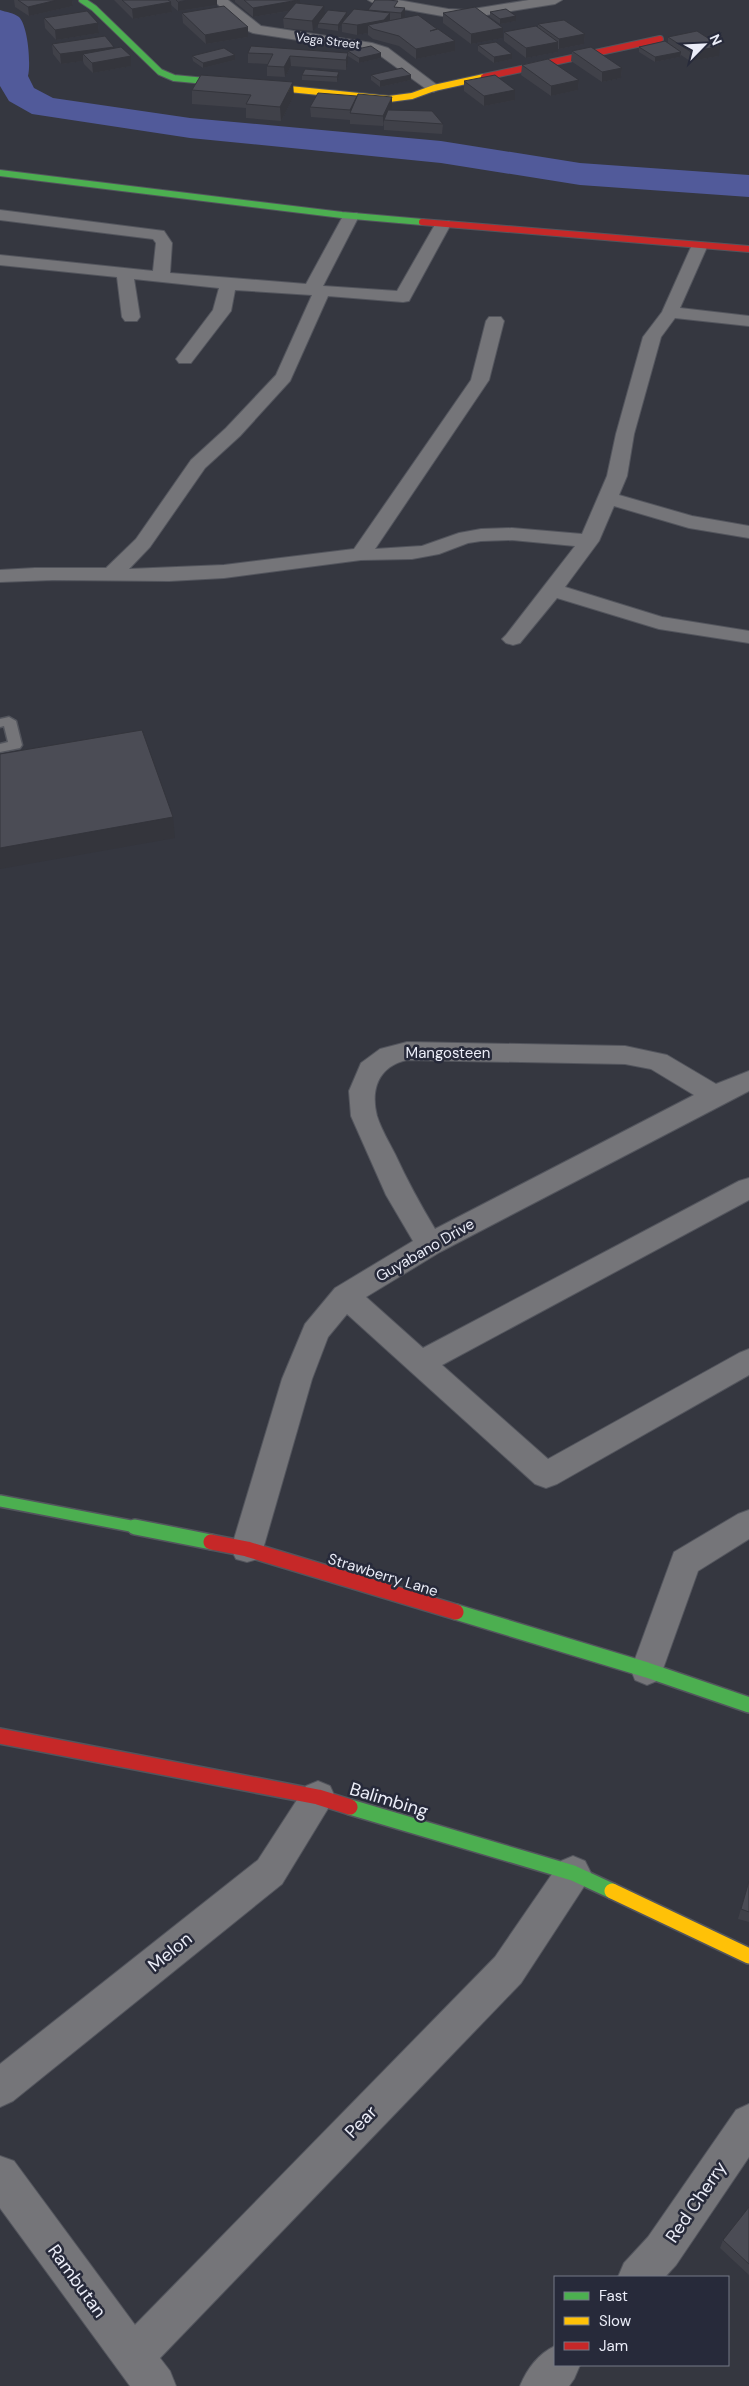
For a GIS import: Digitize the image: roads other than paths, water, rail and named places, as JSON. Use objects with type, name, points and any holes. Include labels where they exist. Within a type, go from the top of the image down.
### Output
[{"type":"street","points":[[82,0],[94,8],[160,72],[174,78],[389,99],[422,94],[434,88],[660,39]]},
{"type":"street","name":"Vega Street","points":[[220,0],[258,30],[360,44],[383,51],[434,88]]},
{"type":"street","points":[[375,0],[448,13],[467,14],[554,0]]},
{"type":"street","points":[[0,173],[351,216],[699,247],[749,249]]},
{"type":"street","points":[[0,215],[158,235],[164,243],[161,278]]},
{"type":"street","points":[[112,574],[144,543],[198,464],[233,432],[284,377],[317,290],[351,216]]},
{"type":"street","points":[[0,260],[161,278],[403,297],[443,224]]},
{"type":"street","points":[[513,639],[553,590],[589,541],[617,476],[625,434],[652,337],[670,312],[699,247]]},
{"type":"street","points":[[125,274],[131,317]]},
{"type":"street","points":[[185,359],[222,311],[228,284]]},
{"type":"street","points":[[670,312],[749,321]]},
{"type":"street","points":[[361,554],[480,380],[495,321]]},
{"type":"street","points":[[608,498],[689,522],[749,532]]},
{"type":"street","points":[[0,576],[32,573],[141,575],[232,572],[361,554],[411,553],[440,547],[466,538],[492,536],[589,541]]},
{"type":"street","points":[[553,590],[659,623],[749,637]]},
{"type":"street","name":"Mangosteen","points":[[430,1244],[400,1195],[364,1116],[362,1091],[370,1069],[389,1055],[406,1051],[625,1055],[658,1061],[715,1095]]},
{"type":"street","name":"Guyabano Drive","points":[[247,1549],[301,1369],[315,1332],[345,1296],[430,1244],[715,1095],[749,1080]]},
{"type":"street","points":[[420,1363],[749,1188]]},
{"type":"street","points":[[345,1296],[546,1475],[749,1361]]},
{"type":"street","name":"Strawberry Lane","points":[[0,1501],[247,1549],[647,1670],[749,1706]]},
{"type":"street","points":[[647,1670],[685,1562],[749,1523]]},
{"type":"street","name":"Balimbing","points":[[0,1736],[318,1797],[573,1873],[749,1956]]},
{"type":"street","name":"Melon","points":[[0,2088],[270,1872],[318,1797]]},
{"type":"street","name":"Pear","points":[[144,2371],[508,1970],[573,1873]]},
{"type":"street","name":"Red Cherry","points":[[639,2276],[662,2251],[749,2123]]},
{"type":"street","name":"Rambutan","points":[[0,2175],[144,2371]]},
{"type":"street","points":[[540,2386],[559,2366]]},
{"type":"lane","points":[[0,723],[10,721],[15,745],[0,748]]},
{"type":"waterway","points":[[0,20],[7,23],[14,65],[11,76],[21,94],[44,107],[190,128],[441,152],[580,174],[749,186]]}]
